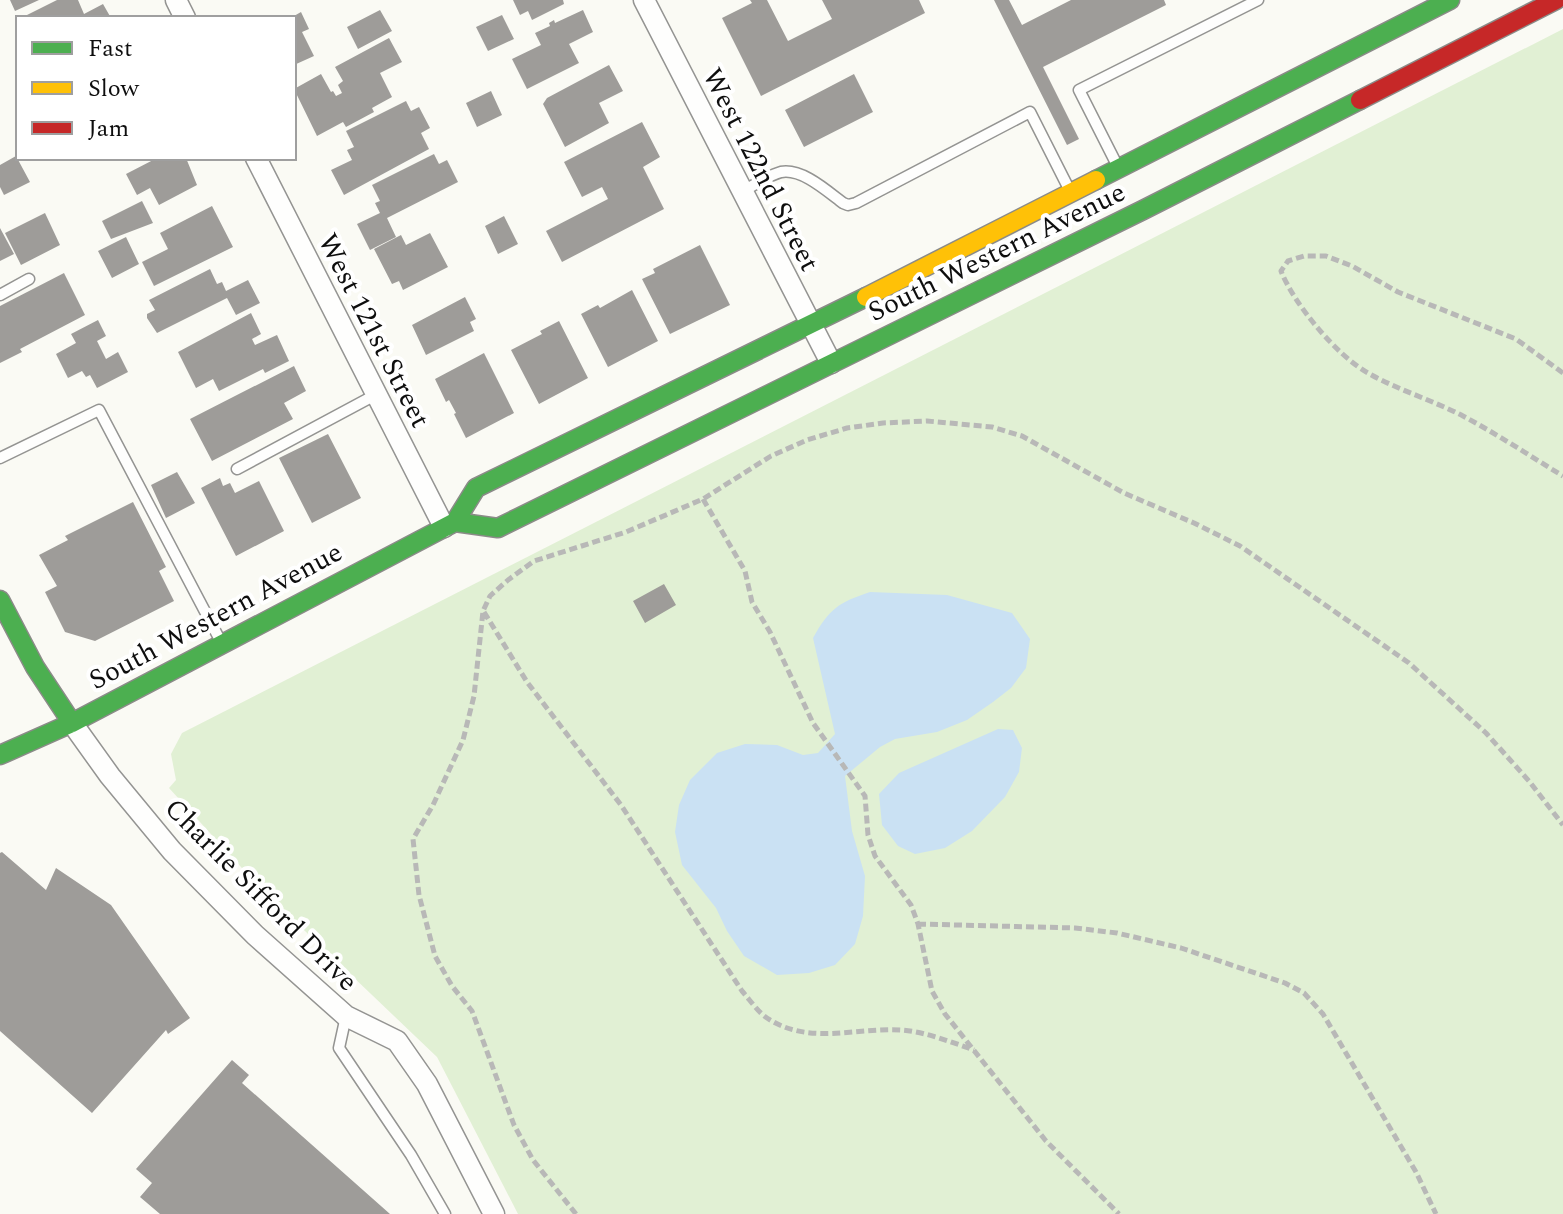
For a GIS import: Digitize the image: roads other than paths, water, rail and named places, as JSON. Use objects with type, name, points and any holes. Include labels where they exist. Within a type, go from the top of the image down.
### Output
[{"type":"main road","name":"South Western Avenue","points":[[0,755],[72,723],[449,524],[476,488],[811,325],[1450,0]]},
{"type":"main road","name":"South Western Avenue","points":[[449,524],[498,528],[1143,210],[1556,0]]},
{"type":"main road","points":[[0,600],[35,667],[72,723]]},
{"type":"street","name":"West 122nd Street","points":[[644,0],[831,363]]},
{"type":"street","name":"West 121st Street","points":[[257,160],[377,394],[449,524]]},
{"type":"street","name":"Charlie Sifford Drive","points":[[72,723],[110,776],[172,851],[255,935],[346,1016],[397,1041],[416,1065],[494,1214]]},
{"type":"lane","points":[[1118,167],[1079,90],[1258,0]]},
{"type":"lane","points":[[741,192],[776,174],[787,172],[797,173],[843,203],[856,203],[1030,112],[1070,192]]},
{"type":"lane","points":[[0,295],[29,279]]},
{"type":"lane","points":[[237,469],[377,394]]},
{"type":"lane","points":[[0,458],[99,410],[221,644]]},
{"type":"lane","points":[[346,1016],[339,1048],[411,1155],[445,1214]]},
{"type":"water","points":[[870,592],[947,595],[1012,613],[1030,639],[1026,668],[1011,688],[967,720],[937,732],[895,739],[880,747],[845,776],[852,831],[865,876],[863,916],[855,944],[835,965],[809,973],[777,975],[744,956],[716,908],[682,865],[675,832],[679,805],[690,780],[717,753],[745,744],[777,745],[803,755],[818,753],[835,734],[813,638],[836,608]]},
{"type":"water","points":[[998,729],[1013,730],[1022,748],[1019,772],[1005,797],[972,831],[945,848],[915,854],[898,846],[882,825],[879,794],[899,773]]}]
